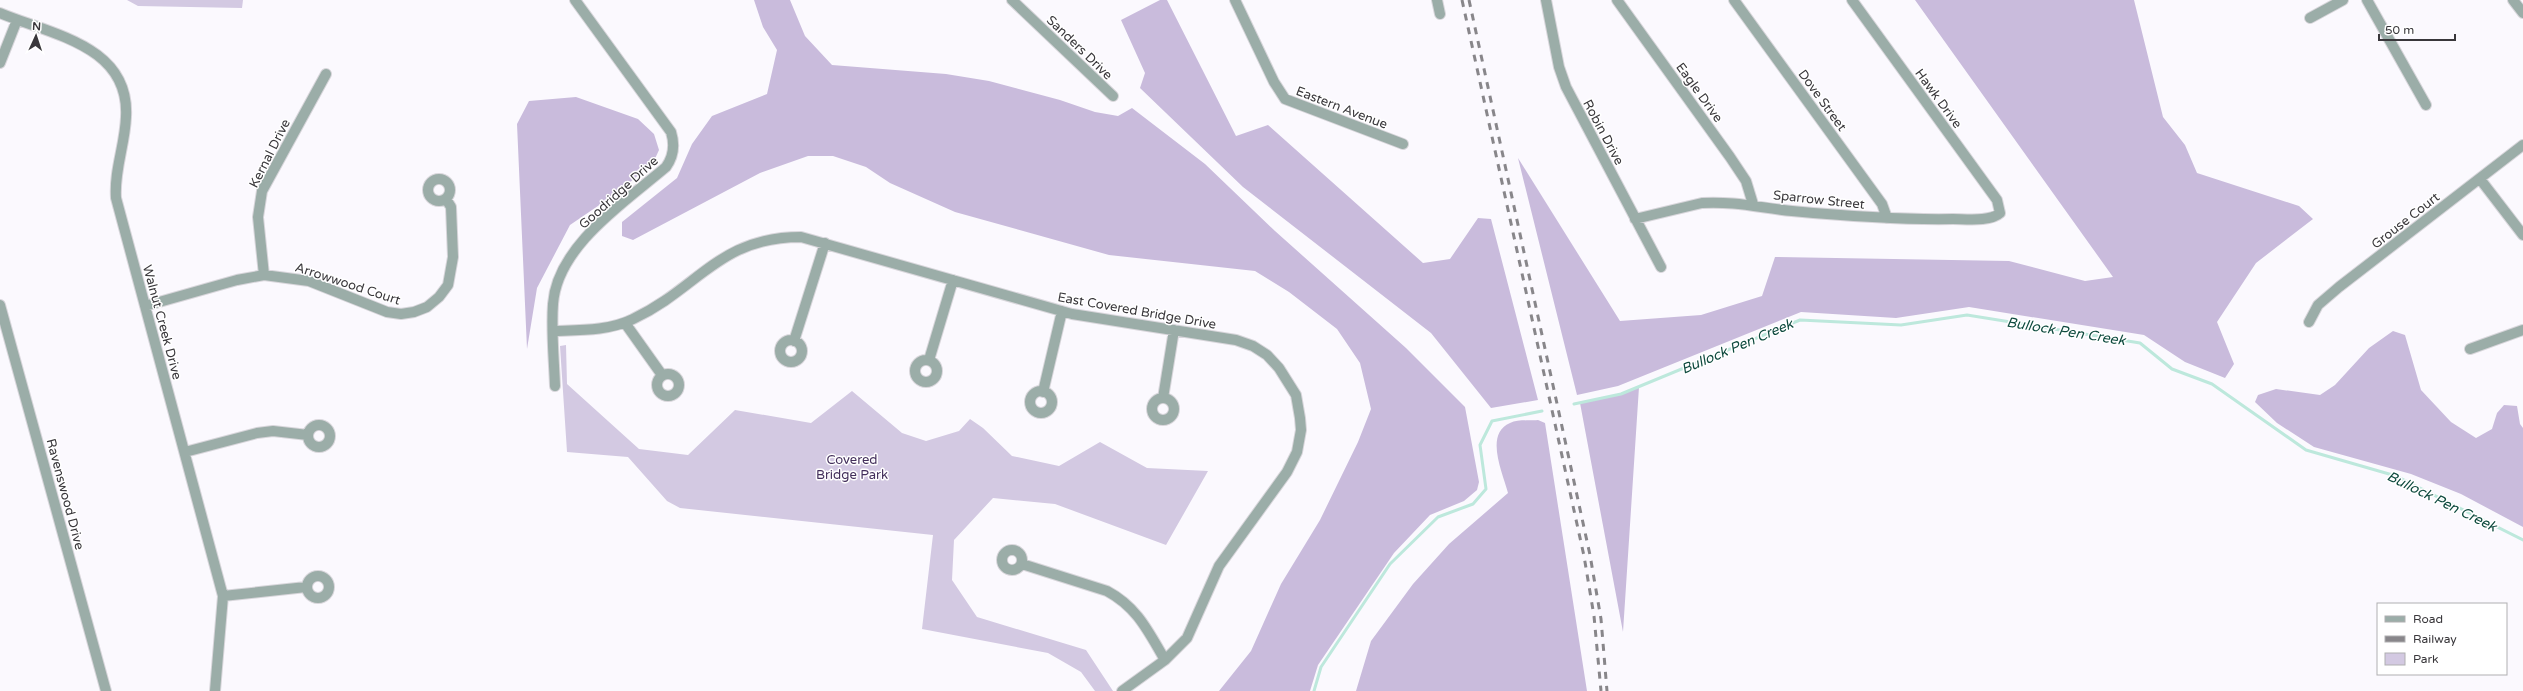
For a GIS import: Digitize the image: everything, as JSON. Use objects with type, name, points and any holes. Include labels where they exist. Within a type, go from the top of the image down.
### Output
[{"type":"street","name":"Goodridge Drive","points":[[555,386],[553,331],[554,294],[558,277],[582,241],[666,167],[671,160],[674,150],[672,132],[575,0]]},
{"type":"street","name":"Sanders Drive","points":[[1012,0],[1113,96]]},
{"type":"street","name":"Eastern Avenue","points":[[1235,0],[1274,82],[1285,99],[1403,144]]},
{"type":"street","points":[[1437,0],[1440,14]]},
{"type":"street","name":"Robin Drive","points":[[1546,0],[1559,67],[1566,87],[1661,267]]},
{"type":"street","name":"Eagle Drive","points":[[1617,0],[1730,157],[1746,181],[1753,204]]},
{"type":"street","name":"Dove Street","points":[[1734,0],[1882,204],[1887,218]]},
{"type":"street","name":"Hawk Drive","points":[[1852,0],[1997,200],[2000,213]]},
{"type":"street","points":[[2310,18],[2343,0]]},
{"type":"street","points":[[2368,0],[2426,105]]},
{"type":"street","points":[[2513,0],[2523,14]]},
{"type":"street","name":"Walnut Creek Drive","points":[[0,13],[96,53],[117,73],[124,87],[126,119],[115,180],[116,198],[223,596],[215,691]]},
{"type":"street","points":[[0,63],[17,20]]},
{"type":"street","name":"Kernal Drive","points":[[264,274],[258,217],[262,191],[326,74]]},
{"type":"street","name":"Grouse Court","points":[[2309,322],[2318,305],[2523,145]]},
{"type":"street","points":[[2480,178],[2523,235]]},
{"type":"street","name":"Arrowwood Court","points":[[145,306],[237,280],[264,274],[309,282],[387,312],[401,314],[414,312],[427,307],[439,297],[450,278],[453,257],[451,207],[446,199]]},
{"type":"street","name":"Sparrow Street","points":[[1636,219],[1702,203],[1753,204],[1786,211],[1887,218],[1970,219],[1996,217],[2000,213]]},
{"type":"street","name":"East Covered Bridge Drive","points":[[553,331],[592,329],[625,323],[647,311],[734,250],[754,242],[778,237],[801,237],[1062,311],[1236,340],[1253,346],[1267,355],[1279,368],[1296,395],[1301,430],[1296,452],[1287,472],[1219,566],[1187,638],[1166,660],[1122,691]]},
{"type":"street","points":[[794,341],[825,243]]},
{"type":"street","points":[[929,360],[953,280]]},
{"type":"street","name":"Ravenswood Drive","points":[[0,305],[106,691]]},
{"type":"street","points":[[1043,392],[1062,311]]},
{"type":"street","points":[[625,323],[662,375]]},
{"type":"street","points":[[1163,398],[1174,330]]},
{"type":"street","points":[[2470,349],[2523,330]]},
{"type":"street","points":[[185,452],[256,433],[273,431],[308,435]]},
{"type":"street","points":[[1022,564],[1107,590],[1119,597],[1129,605],[1166,660]]},
{"type":"street","points":[[223,596],[306,587]]},
{"type":"green space","points":[[127,0],[243,0],[242,8],[138,6]]},
{"type":"green space","name":"Covered Bridge Park","points":[[566,345],[567,384],[639,449],[688,455],[735,410],[811,423],[852,391],[902,433],[926,441],[959,431],[970,419],[983,428],[1012,456],[1059,466],[1100,442],[1147,468],[1208,471],[1166,545],[1055,504],[993,498],[954,540],[952,580],[977,617],[1086,650],[1113,691],[1095,691],[1081,672],[1048,653],[922,629],[933,535],[680,508],[667,501],[628,457],[567,452],[560,346]]},
{"type":"shaded area","points":[[754,0],[790,0],[805,36],[832,65],[946,74],[989,81],[1060,100],[1095,112],[1118,116],[1132,108],[1205,164],[1275,231],[1406,348],[1465,407],[1479,482],[1477,490],[1464,501],[1430,515],[1394,553],[1318,665],[1310,691],[1219,691],[1251,651],[1281,584],[1320,520],[1358,442],[1371,409],[1360,363],[1337,329],[1289,292],[1255,271],[1109,255],[955,212],[890,183],[866,167],[833,156],[808,156],[760,173],[633,240],[622,236],[622,222],[677,178],[692,144],[712,116],[767,94],[777,50],[763,27]]},
{"type":"shaded area","points":[[1160,0],[1167,0],[1236,136],[1268,125],[1423,263],[1450,259],[1478,218],[1491,219],[1538,400],[1491,408],[1431,333],[1243,187],[1140,88],[1145,73],[1121,20]]},
{"type":"shaded area","points":[[1915,0],[2134,0],[2163,117],[2185,145],[2197,173],[2299,206],[2313,219],[2256,263],[2217,322],[2234,364],[2225,378],[2185,362],[2144,335],[1969,307],[1896,318],[1801,312],[1618,386],[1577,395],[1518,158],[1620,321],[1701,315],[1762,296],[1775,257],[2009,261],[2085,281],[2113,277]]},
{"type":"shaded area","points":[[576,97],[638,119],[654,134],[659,150],[653,163],[617,193],[570,225],[537,288],[527,349],[517,124],[529,101]]},
{"type":"shaded area","points":[[2393,331],[2405,335],[2421,390],[2451,422],[2476,438],[2492,429],[2497,413],[2504,405],[2517,406],[2520,424],[2523,428],[2523,527],[2461,494],[2411,474],[2314,447],[2277,423],[2255,402],[2258,395],[2276,389],[2320,395],[2335,385],[2369,348]]},
{"type":"shaded area","points":[[1639,387],[1623,632],[1580,403],[1621,394]]},
{"type":"shaded area","points":[[1538,420],[1545,423],[1587,691],[1356,691],[1371,641],[1413,584],[1449,544],[1508,493],[1497,455],[1498,436],[1502,428],[1513,422]]},
{"type":"waterway","name":"Bullock Pen Creek","points":[[1574,404],[1621,394],[1800,320],[1901,325],[1967,315],[2140,343],[2172,369],[2212,384],[2306,450],[2396,476],[2523,540]]},
{"type":"waterway","points":[[1314,691],[1321,667],[1390,564],[1438,517],[1473,504],[1486,489],[1480,445],[1492,421],[1542,411]]},
{"type":"railway","points":[[1462,0],[1584,556],[1594,616],[1601,691]]},
{"type":"railway","points":[[1469,0],[1590,555],[1601,619],[1607,691]]}]
